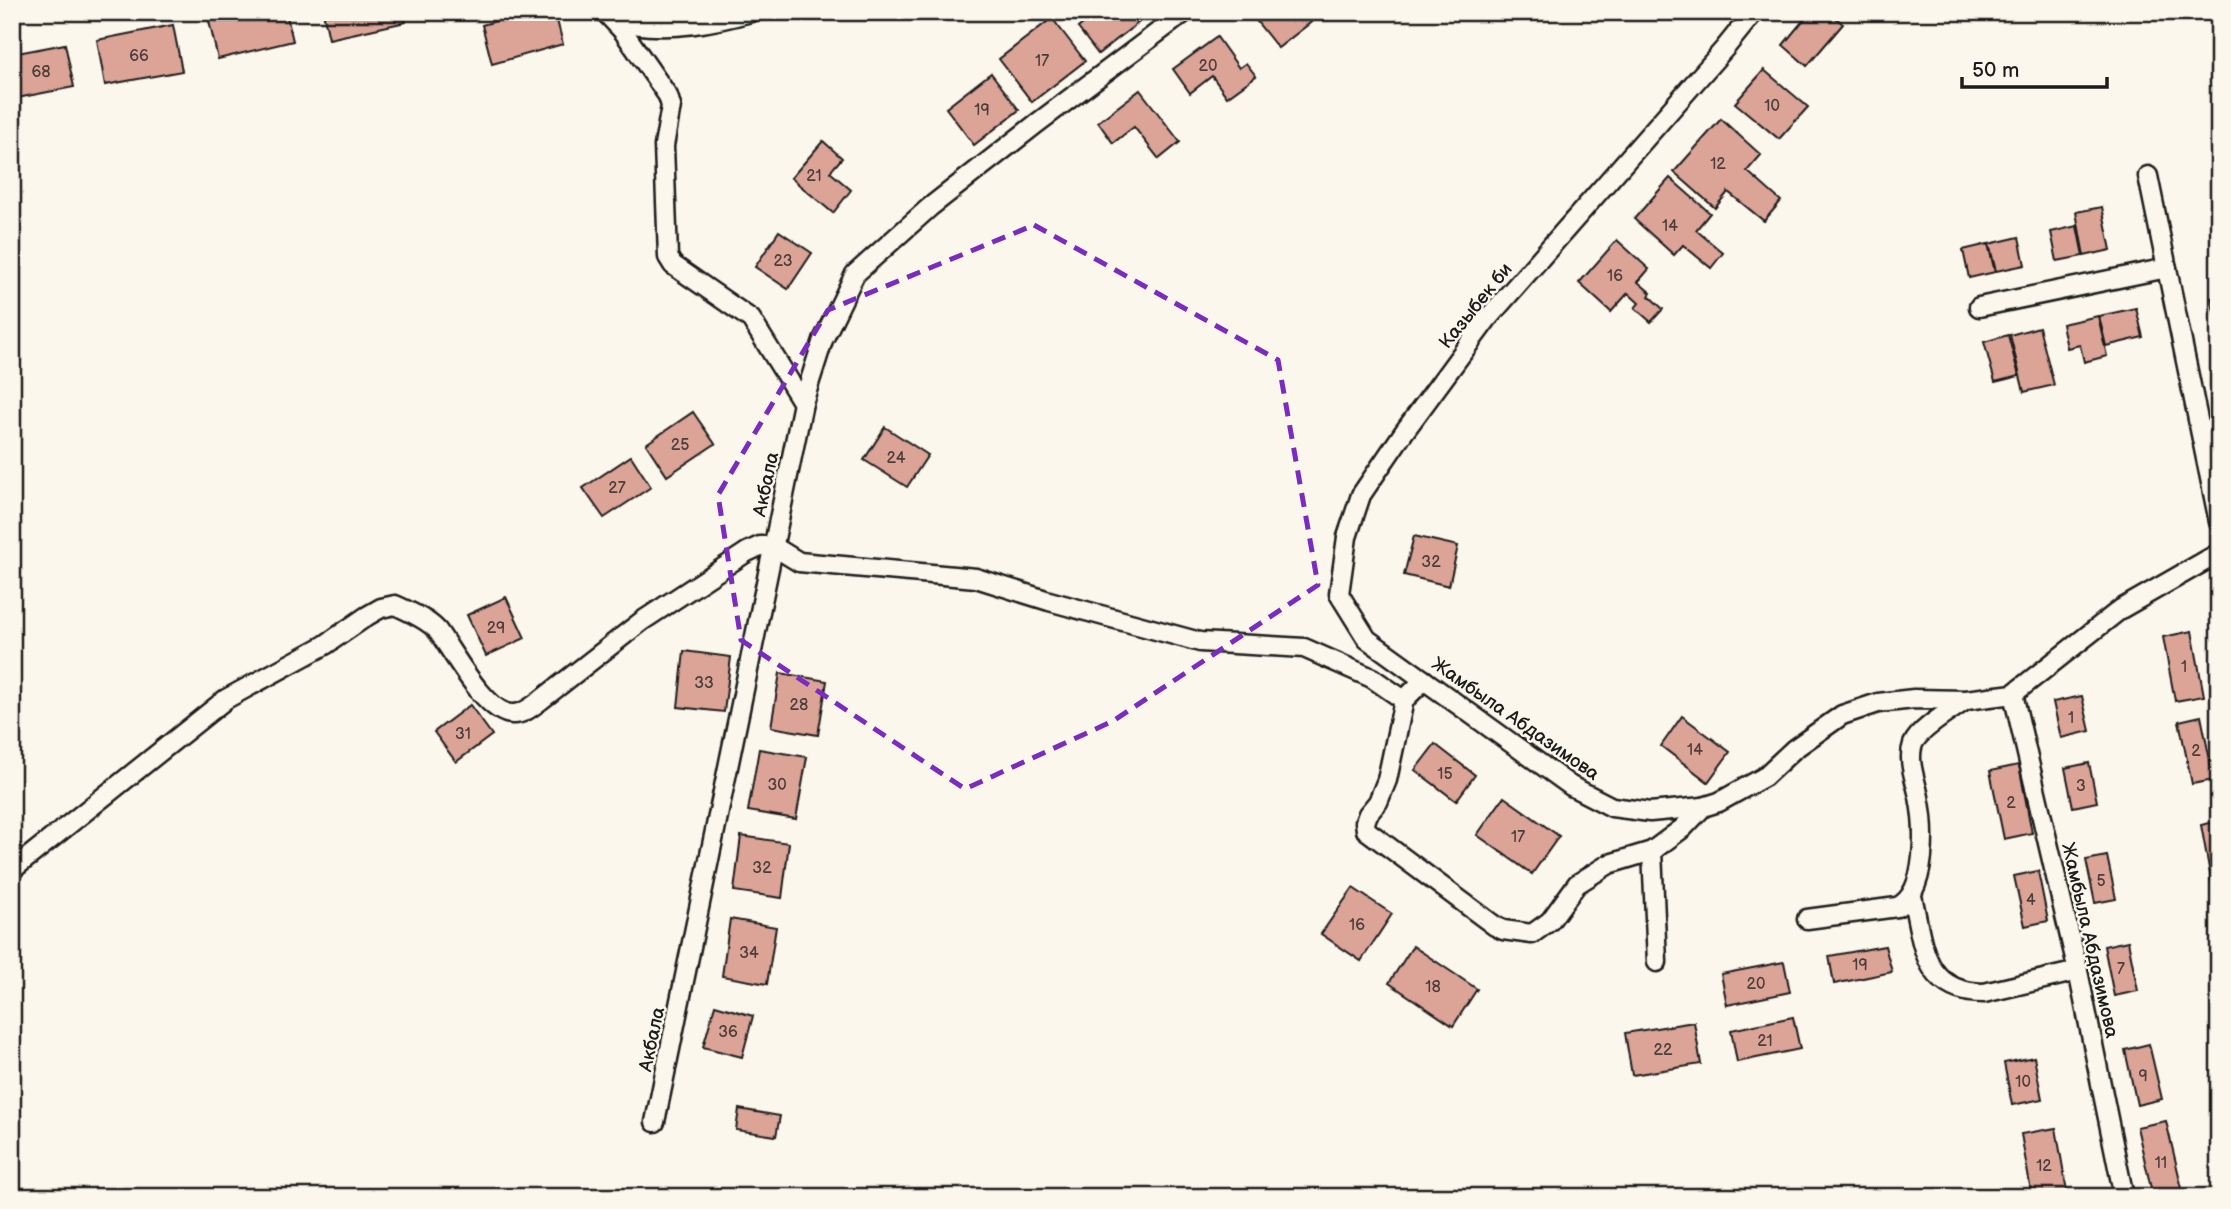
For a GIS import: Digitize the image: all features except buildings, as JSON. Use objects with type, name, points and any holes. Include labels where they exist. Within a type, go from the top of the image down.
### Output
[{"type":"street","points":[[605,12],[623,31],[668,96],[671,106],[664,146],[668,257],[673,265],[751,319],[803,403]]},
{"type":"street","points":[[623,31],[633,24],[682,27],[751,12]]},
{"type":"street","name":"Акбала","points":[[655,1122],[803,403],[823,340],[855,274],[930,207],[1185,12]]},
{"type":"street","name":"Казыбек би","points":[[1391,656],[1367,639],[1339,594],[1347,537],[1361,495],[1488,318],[1754,12]]},
{"type":"street","points":[[2148,176],[2167,268],[2211,438],[2219,522]]},
{"type":"street","points":[[1979,307],[2167,268]]},
{"type":"street","points":[[12,870],[226,699],[325,645],[382,608],[395,605],[435,628],[469,678],[494,705],[514,715],[541,700],[642,621],[747,552],[760,547],[773,546],[799,562],[976,578],[1200,642],[1304,648],[1373,678],[1404,700]]},
{"type":"street","points":[[1424,680],[1404,700],[1387,780],[1378,802],[1368,814],[1366,830],[1495,926],[1503,930],[1532,934],[1550,921],[1577,884],[1609,864],[1652,850],[1684,828],[1703,807],[1720,802],[1764,777],[1794,749],[1842,715],[1878,703],[1914,699],[1966,700],[2013,694],[2121,608],[2219,553]]},
{"type":"street","name":"Жамбыла Абдазимова","points":[[1391,656],[1571,786],[1612,807],[1650,812],[1703,807]]},
{"type":"street","name":"Жамбыла Абдазимова","points":[[2013,694],[2078,971],[2124,1197]]},
{"type":"street","points":[[1807,919],[1898,907],[1912,896],[1923,858],[1912,747],[1917,736],[1966,700]]},
{"type":"street","points":[[1652,850],[1657,962]]},
{"type":"street","points":[[1912,896],[1930,968],[1941,981],[1970,993],[1984,993],[2078,971]]},
{"type":"highlighted area","points":[[1034,225],[1278,360],[1318,585],[1113,721],[965,789],[741,640],[718,495],[828,310]]}]
